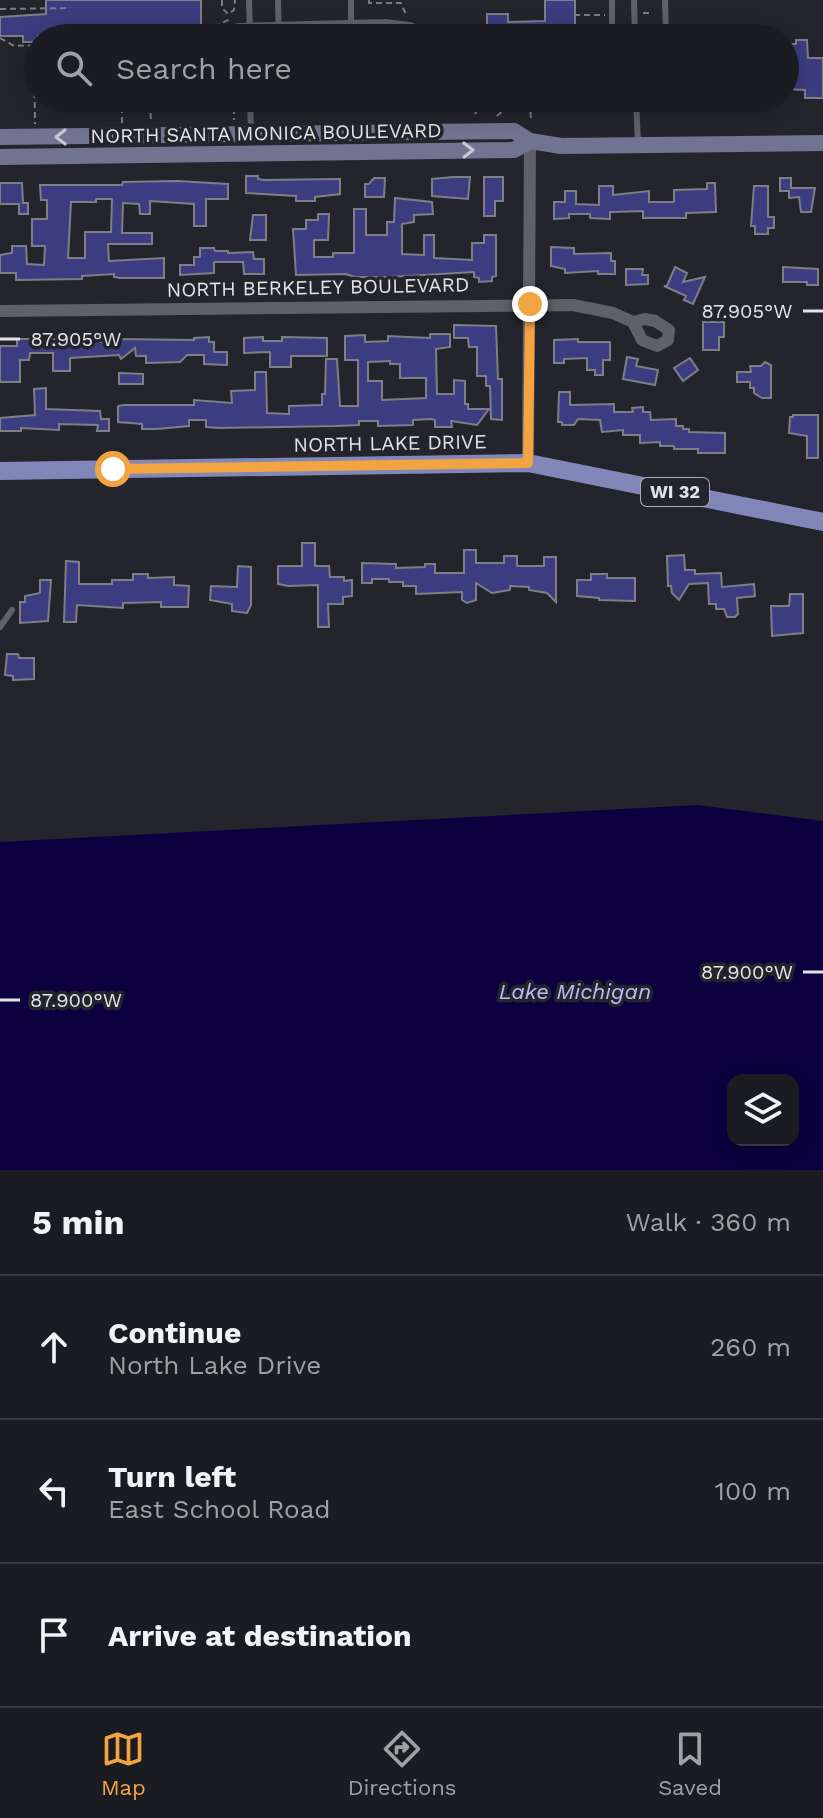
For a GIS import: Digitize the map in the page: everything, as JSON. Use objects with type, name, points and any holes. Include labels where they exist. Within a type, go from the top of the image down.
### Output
[{"type":"main road","name":"NORTH LAKE DRIVE","points":[[0,471],[528,463],[823,522]]},
{"type":"street","name":"NORTH SANTA MONICA BOULEVARD","points":[[0,137],[514,131],[530,141],[561,146],[823,143]]},
{"type":"street","name":"NORTH SANTA MONICA BOULEVARD","points":[[0,157],[514,150],[530,141]]},
{"type":"street","points":[[528,463],[530,141]]},
{"type":"street","name":"NORTH BERKELEY BOULEVARD","points":[[0,311],[530,304],[573,305],[613,313],[633,322]]},
{"type":"lane","points":[[249,0],[250,24]]},
{"type":"lane","points":[[278,0],[278,24]]},
{"type":"lane","points":[[351,0],[351,23]]},
{"type":"lane","points":[[612,0],[612,24]]},
{"type":"lane","points":[[634,0],[635,24]]},
{"type":"lane","points":[[665,0],[666,24]]},
{"type":"lane","points":[[314,24],[402,24]]},
{"type":"lane","points":[[250,112],[250,154]]},
{"type":"lane","points":[[637,112],[638,146]]},
{"type":"lane","points":[[0,627],[12,610]]},
{"type":"path","points":[[222,0],[223,11],[228,14],[234,10],[235,0]]},
{"type":"path","points":[[0,9],[70,8]]},
{"type":"path","points":[[574,15],[606,15]]},
{"type":"path","points":[[0,38],[14,46],[24,45]]},
{"type":"path","points":[[35,112],[35,127]]},
{"type":"path","points":[[122,112],[122,126]]},
{"type":"path","points":[[150,112],[151,126]]},
{"type":"path","points":[[234,112],[234,125]]},
{"type":"path","points":[[476,112],[476,122]]},
{"type":"path","points":[[497,121],[501,112]]},
{"type":"path","points":[[531,112],[531,121]]},
{"type":"water","name":"Lake Michigan","points":[[698,805],[823,821],[823,1170],[0,1170],[0,842]]},
{"type":"building","points":[[46,0],[201,0],[201,24],[24,24],[24,42],[23,36],[0,36],[0,17],[46,14]]},
{"type":"building","points":[[545,0],[575,0],[575,24],[487,24],[487,14],[508,14],[508,22],[545,21]]},
{"type":"building","points":[[799,40],[807,40],[808,58],[823,58],[823,98],[805,98],[805,90],[799,90]]},
{"type":"building","points":[[246,176],[258,176],[258,179],[264,180],[340,179],[340,194],[315,197],[315,201],[296,201],[296,196],[246,193]]},
{"type":"building","points":[[470,177],[468,199],[432,196],[432,179]]},
{"type":"building","points":[[484,177],[503,177],[503,201],[495,201],[495,216],[484,216]]},
{"type":"building","points":[[374,178],[385,178],[384,197],[365,197],[365,184]]},
{"type":"building","points":[[780,178],[791,178],[791,188],[815,188],[811,212],[801,212],[799,197],[789,198],[789,191],[780,191]]},
{"type":"building","points":[[123,182],[228,184],[228,199],[206,199],[206,226],[194,226],[194,204],[150,201],[150,214],[140,214],[139,204],[123,203],[122,233],[152,233],[152,244],[108,244],[109,261],[164,258],[164,278],[120,278],[114,277],[114,274],[82,276],[82,279],[16,280],[16,273],[0,273],[0,255],[12,253],[12,246],[26,246],[27,264],[44,265],[45,246],[32,246],[32,219],[47,219],[47,200],[41,200],[40,185],[122,185]],"holes":[[[112,199],[111,232],[85,232],[85,258],[68,258],[71,202]]]},
{"type":"building","points":[[0,183],[22,183],[23,203],[28,203],[28,214],[19,214],[19,204],[0,204]]},
{"type":"building","points":[[707,183],[715,183],[716,212],[686,213],[686,218],[643,218],[643,211],[610,212],[610,219],[590,218],[590,214],[569,214],[569,218],[554,219],[554,202],[565,202],[565,191],[576,191],[576,204],[599,205],[599,186],[613,186],[613,195],[649,191],[649,202],[674,202],[674,190],[707,189]]},
{"type":"building","points":[[754,186],[768,186],[768,217],[774,217],[774,228],[768,228],[768,234],[755,234],[755,226],[751,226]]},
{"type":"building","points":[[395,198],[432,202],[433,214],[414,215],[414,222],[402,224],[402,254],[424,255],[424,235],[434,235],[434,258],[472,260],[472,243],[484,243],[484,235],[496,235],[496,276],[492,277],[492,281],[479,282],[474,272],[390,277],[296,275],[293,229],[306,229],[306,220],[318,220],[318,214],[329,214],[328,240],[314,240],[314,257],[354,253],[354,209],[366,209],[366,235],[387,235],[387,222],[394,222]]},
{"type":"building","points":[[253,215],[266,215],[266,240],[250,240]]},
{"type":"building","points":[[551,247],[574,248],[574,254],[611,253],[611,261],[615,261],[615,274],[598,274],[598,271],[565,273],[565,269],[551,266]]},
{"type":"building","points":[[200,248],[214,248],[215,251],[228,253],[253,252],[254,259],[264,259],[264,274],[244,274],[243,262],[214,262],[214,273],[180,275],[180,265],[194,265],[194,257],[200,257]]},
{"type":"building","points":[[675,267],[687,273],[683,282],[705,277],[693,304],[684,300],[686,296],[664,286],[667,286]]},
{"type":"building","points":[[783,267],[818,269],[818,285],[783,282]]},
{"type":"building","points":[[626,269],[643,269],[642,275],[648,275],[648,284],[626,285]]},
{"type":"building","points":[[703,322],[724,322],[724,337],[719,337],[719,350],[703,350]]},
{"type":"building","points":[[454,325],[496,326],[498,379],[502,379],[502,420],[491,419],[490,386],[486,386],[486,376],[477,376],[477,347],[469,347],[468,338],[454,338]]},
{"type":"building","points":[[430,334],[450,334],[450,347],[436,349],[437,394],[454,394],[454,380],[465,381],[465,404],[468,404],[468,409],[489,409],[477,425],[451,421],[452,427],[435,427],[435,420],[431,419],[413,420],[413,425],[378,426],[378,421],[359,421],[359,425],[220,428],[206,427],[206,420],[189,420],[189,426],[142,429],[142,424],[118,422],[118,406],[124,405],[194,405],[194,400],[232,403],[231,391],[255,390],[255,372],[266,372],[267,413],[289,414],[289,406],[322,405],[326,359],[337,359],[340,406],[358,406],[358,360],[345,360],[345,336],[365,335],[365,342],[388,341],[388,336],[430,338]],"holes":[[[390,361],[390,364],[400,364],[400,378],[426,378],[426,398],[382,400],[382,381],[368,381],[368,362]]]},
{"type":"building","points":[[209,337],[209,342],[214,342],[214,352],[227,352],[227,365],[204,364],[204,355],[187,355],[180,362],[146,363],[146,356],[136,356],[135,348],[121,359],[119,355],[70,358],[70,371],[53,371],[53,353],[30,353],[29,360],[20,360],[20,382],[0,382],[0,346],[17,346],[17,339],[82,343],[82,338],[116,342],[116,339],[194,340]]},
{"type":"building","points":[[263,337],[263,341],[282,341],[282,337],[327,338],[327,356],[291,356],[291,367],[270,367],[270,352],[244,353],[244,338]]},
{"type":"building","points":[[578,339],[578,342],[610,342],[610,360],[603,360],[603,375],[587,370],[587,358],[564,359],[564,363],[554,363],[554,340]]},
{"type":"building","points":[[627,357],[638,359],[636,366],[658,370],[655,385],[623,379]]},
{"type":"building","points":[[690,358],[698,370],[683,381],[674,368]]},
{"type":"building","points":[[765,362],[771,365],[771,398],[762,398],[754,393],[750,382],[737,382],[737,372],[751,372],[750,366],[761,366]]},
{"type":"building","points":[[119,373],[143,374],[143,384],[119,384]]},
{"type":"building","points":[[46,388],[46,409],[100,411],[101,419],[109,419],[109,431],[97,431],[98,425],[59,424],[59,430],[21,428],[21,431],[0,431],[0,418],[35,415],[34,389]]},
{"type":"building","points":[[559,392],[570,392],[570,405],[614,404],[614,412],[633,412],[632,408],[643,407],[643,412],[650,412],[651,420],[676,419],[676,426],[683,426],[689,432],[725,433],[725,453],[674,449],[674,446],[660,446],[660,442],[640,443],[640,435],[623,435],[623,430],[602,432],[600,420],[578,419],[574,425],[562,425],[558,422]]},
{"type":"building","points":[[818,415],[818,458],[807,458],[807,436],[789,433],[790,417]]},
{"type":"building","points":[[302,543],[315,543],[315,566],[329,566],[330,577],[352,580],[352,596],[343,597],[343,604],[328,604],[329,627],[318,627],[318,585],[278,584],[278,566],[302,566]]},
{"type":"building","points":[[464,550],[476,550],[476,563],[504,563],[504,556],[517,556],[517,566],[544,566],[544,557],[556,557],[556,602],[547,593],[529,590],[529,587],[510,586],[510,590],[492,593],[476,583],[476,600],[467,603],[462,600],[462,592],[416,594],[416,586],[403,586],[403,582],[389,582],[389,579],[372,579],[372,583],[362,583],[362,563],[396,564],[396,568],[435,564],[435,573],[464,573]]},
{"type":"building","points":[[684,555],[685,570],[695,570],[695,574],[721,573],[722,587],[754,584],[755,596],[737,598],[738,614],[735,617],[727,617],[724,609],[716,609],[716,604],[709,604],[708,583],[689,584],[679,600],[668,586],[667,556]]},
{"type":"building","points":[[66,561],[79,562],[79,584],[112,584],[112,580],[133,580],[133,574],[148,574],[148,578],[174,577],[174,585],[189,586],[188,607],[161,607],[161,602],[123,603],[123,608],[77,605],[76,622],[64,622]]},
{"type":"building","points":[[238,566],[251,567],[251,605],[247,613],[232,611],[232,604],[210,600],[211,586],[237,587]]},
{"type":"building","points":[[591,574],[607,574],[607,578],[635,578],[635,601],[577,596],[577,580],[591,580]]},
{"type":"building","points":[[40,580],[51,580],[48,621],[20,623],[20,602],[25,602],[25,596],[40,593]]},
{"type":"building","points":[[790,594],[803,594],[803,633],[772,636],[771,606],[789,606]]},
{"type":"building","points":[[7,654],[34,658],[34,679],[13,680],[13,676],[5,675]]},
{"type":"route","points":[[113,469],[528,463],[530,304]]}]
